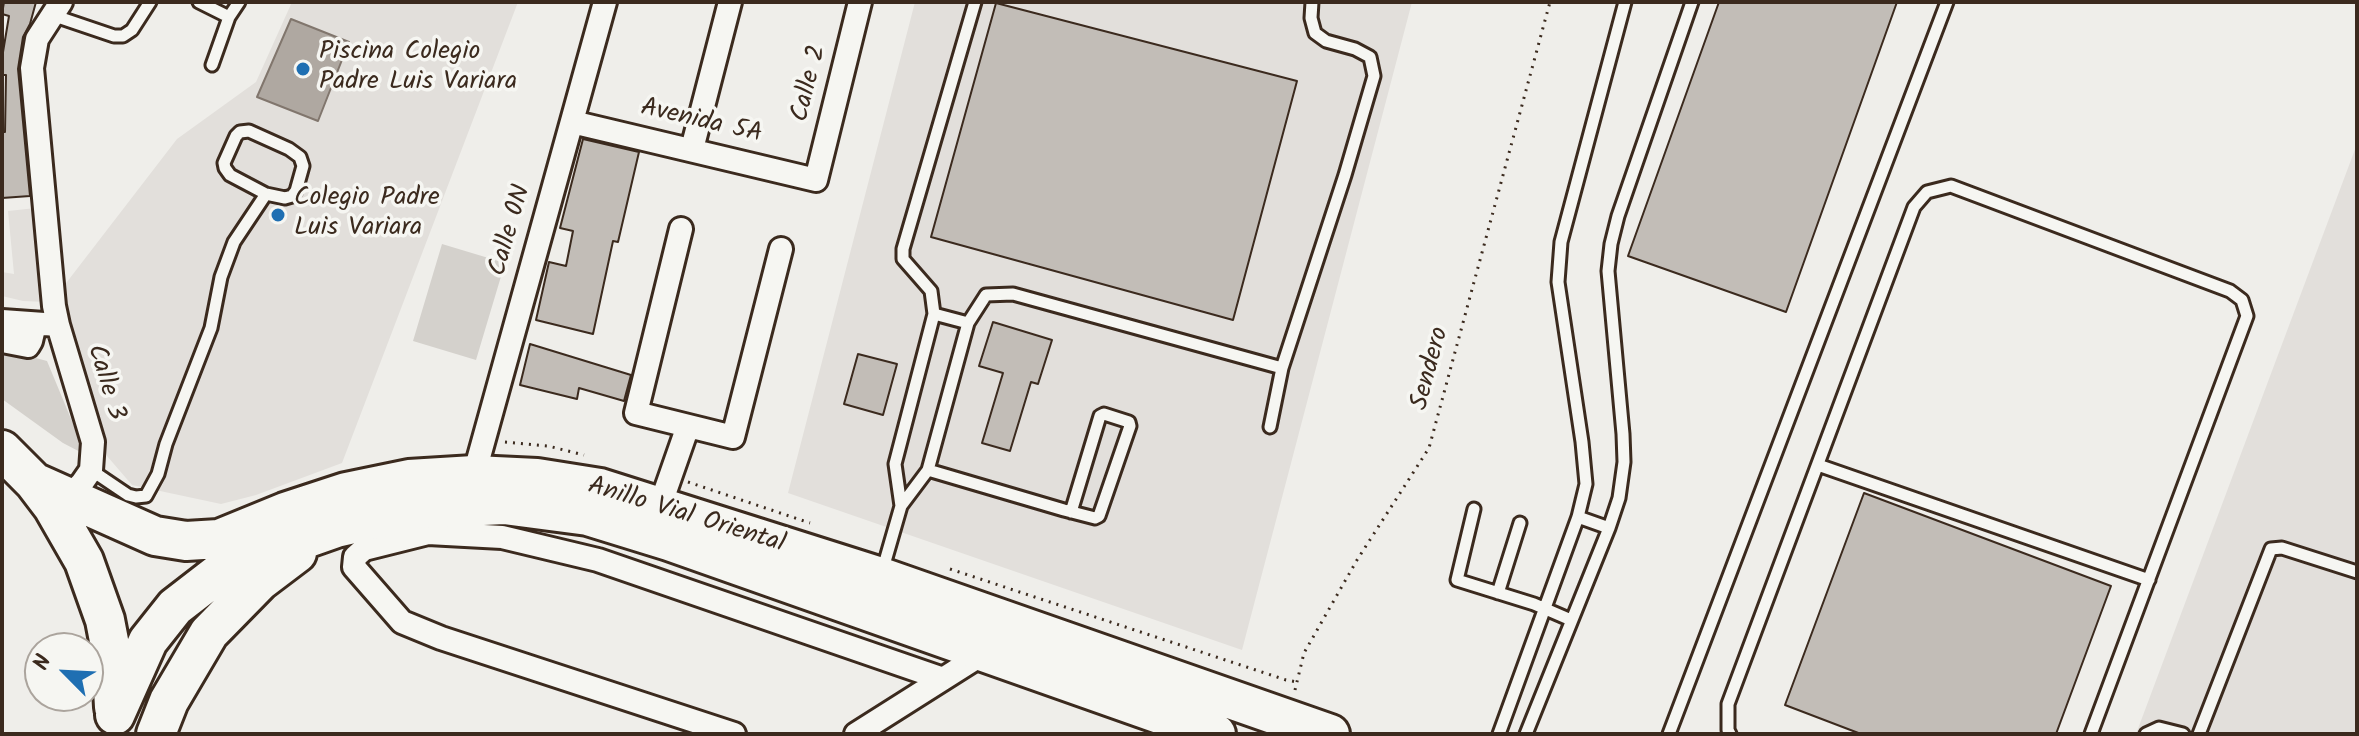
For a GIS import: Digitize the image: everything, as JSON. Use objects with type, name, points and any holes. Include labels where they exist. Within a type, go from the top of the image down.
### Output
[{"type":"highway","points":[[2,450],[34,482],[70,533],[96,590],[111,651],[114,724]]},
{"type":"highway","name":"Anillo Vial Oriental","points":[[34,482],[80,483],[155,536],[186,541],[219,539],[285,512],[346,492],[409,479],[474,475],[537,478],[600,488],[666,491],[881,577],[1330,734]]},
{"type":"highway","name":"Anillo Vial Oriental","points":[[114,724],[148,641],[175,607],[228,566],[336,528],[419,509],[504,505],[588,516],[669,541],[1216,734]]},
{"type":"highway","points":[[156,734],[169,701],[209,633],[260,581],[336,528]]},
{"type":"street","name":"Calle 0N","points":[[474,475],[605,2]]},
{"type":"street","points":[[692,149],[730,2]]},
{"type":"street","name":"Calle 2","points":[[816,180],[860,2]]},
{"type":"street","name":"Calle 3","points":[[56,9],[37,39],[32,68],[50,276],[46,324],[93,442],[80,483]]},
{"type":"street","name":"Avenida 5A","points":[[572,122],[816,180]]},
{"type":"street","points":[[681,229],[636,413],[733,437],[781,249]]},
{"type":"street","points":[[2,321],[46,324]]},
{"type":"street","points":[[2,341],[28,346],[46,324]]},
{"type":"street","points":[[666,491],[688,426]]},
{"type":"street","points":[[734,734],[441,638],[402,622],[354,567],[355,557],[364,549],[428,533],[502,537],[598,560],[943,679]]},
{"type":"street","points":[[856,734],[984,653]]},
{"type":"lane","points":[[56,9],[114,36],[123,36],[132,30],[150,2]]},
{"type":"lane","points":[[199,2],[229,17]]},
{"type":"lane","points":[[212,65],[229,17],[239,2]]},
{"type":"lane","points":[[901,506],[895,464],[934,314],[931,291],[903,259],[903,249],[975,2]]},
{"type":"lane","points":[[1270,427],[1282,368],[1374,76],[1370,57],[1326,41],[1315,33],[1311,18],[1312,2]]},
{"type":"lane","points":[[1499,734],[1578,517],[1586,484],[1558,282],[1561,242],[1625,2]]},
{"type":"lane","points":[[1526,734],[1619,498],[1624,462],[1608,271],[1611,244],[1692,2]]},
{"type":"lane","points":[[1669,734],[1947,2]]},
{"type":"lane","points":[[249,131],[300,157],[303,166],[292,196],[285,198],[266,194],[230,175],[225,168],[224,163],[240,132],[249,131]]},
{"type":"lane","points":[[1730,734],[1728,704],[1914,207],[1927,192],[1951,186],[2230,291],[2242,300],[2247,316],[2091,734]]},
{"type":"lane","points":[[80,483],[128,495],[146,496],[158,474],[170,430],[211,328],[221,277],[234,242],[266,194]]},
{"type":"lane","points":[[881,577],[901,506],[928,470],[968,323],[986,295],[1013,294],[1282,368]]},
{"type":"lane","points":[[934,314],[968,323]]},
{"type":"lane","points":[[928,470],[1071,512],[1095,518],[1099,516],[1129,422],[1104,414],[1100,416],[1071,512]]},
{"type":"lane","points":[[1818,465],[2149,580]]},
{"type":"lane","points":[[1474,509],[1457,580],[1571,620]]},
{"type":"lane","points":[[1578,517],[1609,528]]},
{"type":"lane","points":[[1498,593],[1520,523]]},
{"type":"lane","points":[[2199,734],[2271,549],[2282,548],[2357,572]]},
{"type":"lane","points":[[2146,734],[2159,728],[2183,734]]},
{"type":"path","name":"Sendero","points":[[1288,719],[1304,653],[1357,560],[1429,448],[1550,2]]},
{"type":"path","points":[[666,491],[815,524]]},
{"type":"path","points":[[947,568],[1297,682]]},
{"type":"shaded area","name":"Colegio Padre Luis Variara","points":[[292,2],[518,2],[342,463],[256,495],[221,504],[132,485],[107,456],[86,402],[60,291],[177,139],[256,82]]},
{"type":"shaded area","points":[[915,2],[1412,2],[1242,650],[788,493]]},
{"type":"shaded area","name":"Piscina Colegio Padre Luis Variara","points":[[291,19],[349,42],[318,121],[257,97]]},
{"type":"shaded area","points":[[2357,144],[2357,734],[2136,734]]},
{"type":"shaded area","points":[[36,208],[47,302],[2,296],[2,272],[14,274],[8,211]]},
{"type":"shaded area","points":[[442,244],[505,263],[476,360],[413,341]]},
{"type":"shaded area","points":[[2,349],[47,361],[86,455],[63,443],[2,399]]},
{"type":"building","points":[[4,2],[36,2],[23,37],[18,69],[30,196],[2,198],[6,75],[2,75],[2,58],[9,16],[2,14]]},
{"type":"building","points":[[1719,2],[1897,2],[1786,312],[1628,256]]},
{"type":"building","points":[[996,3],[1297,81],[1233,320],[931,237]]},
{"type":"building","points":[[583,139],[639,152],[618,242],[613,241],[593,334],[536,320],[549,262],[566,266],[573,231],[560,228]]},
{"type":"building","points":[[993,322],[1052,340],[1038,384],[1031,382],[1010,451],[982,443],[1003,373],[979,366]]},
{"type":"building","points":[[530,344],[631,375],[624,401],[579,388],[577,399],[520,385]]},
{"type":"building","points":[[858,354],[897,364],[883,415],[844,404]]},
{"type":"building","points":[[1864,493],[2111,586],[2056,734],[1861,734],[1785,705]]},
{"type":"place","name":"Piscina Colegio Padre Luis Variara","points":[[303,69]]},
{"type":"place","name":"Colegio Padre Luis Variara","points":[[278,215]]}]
